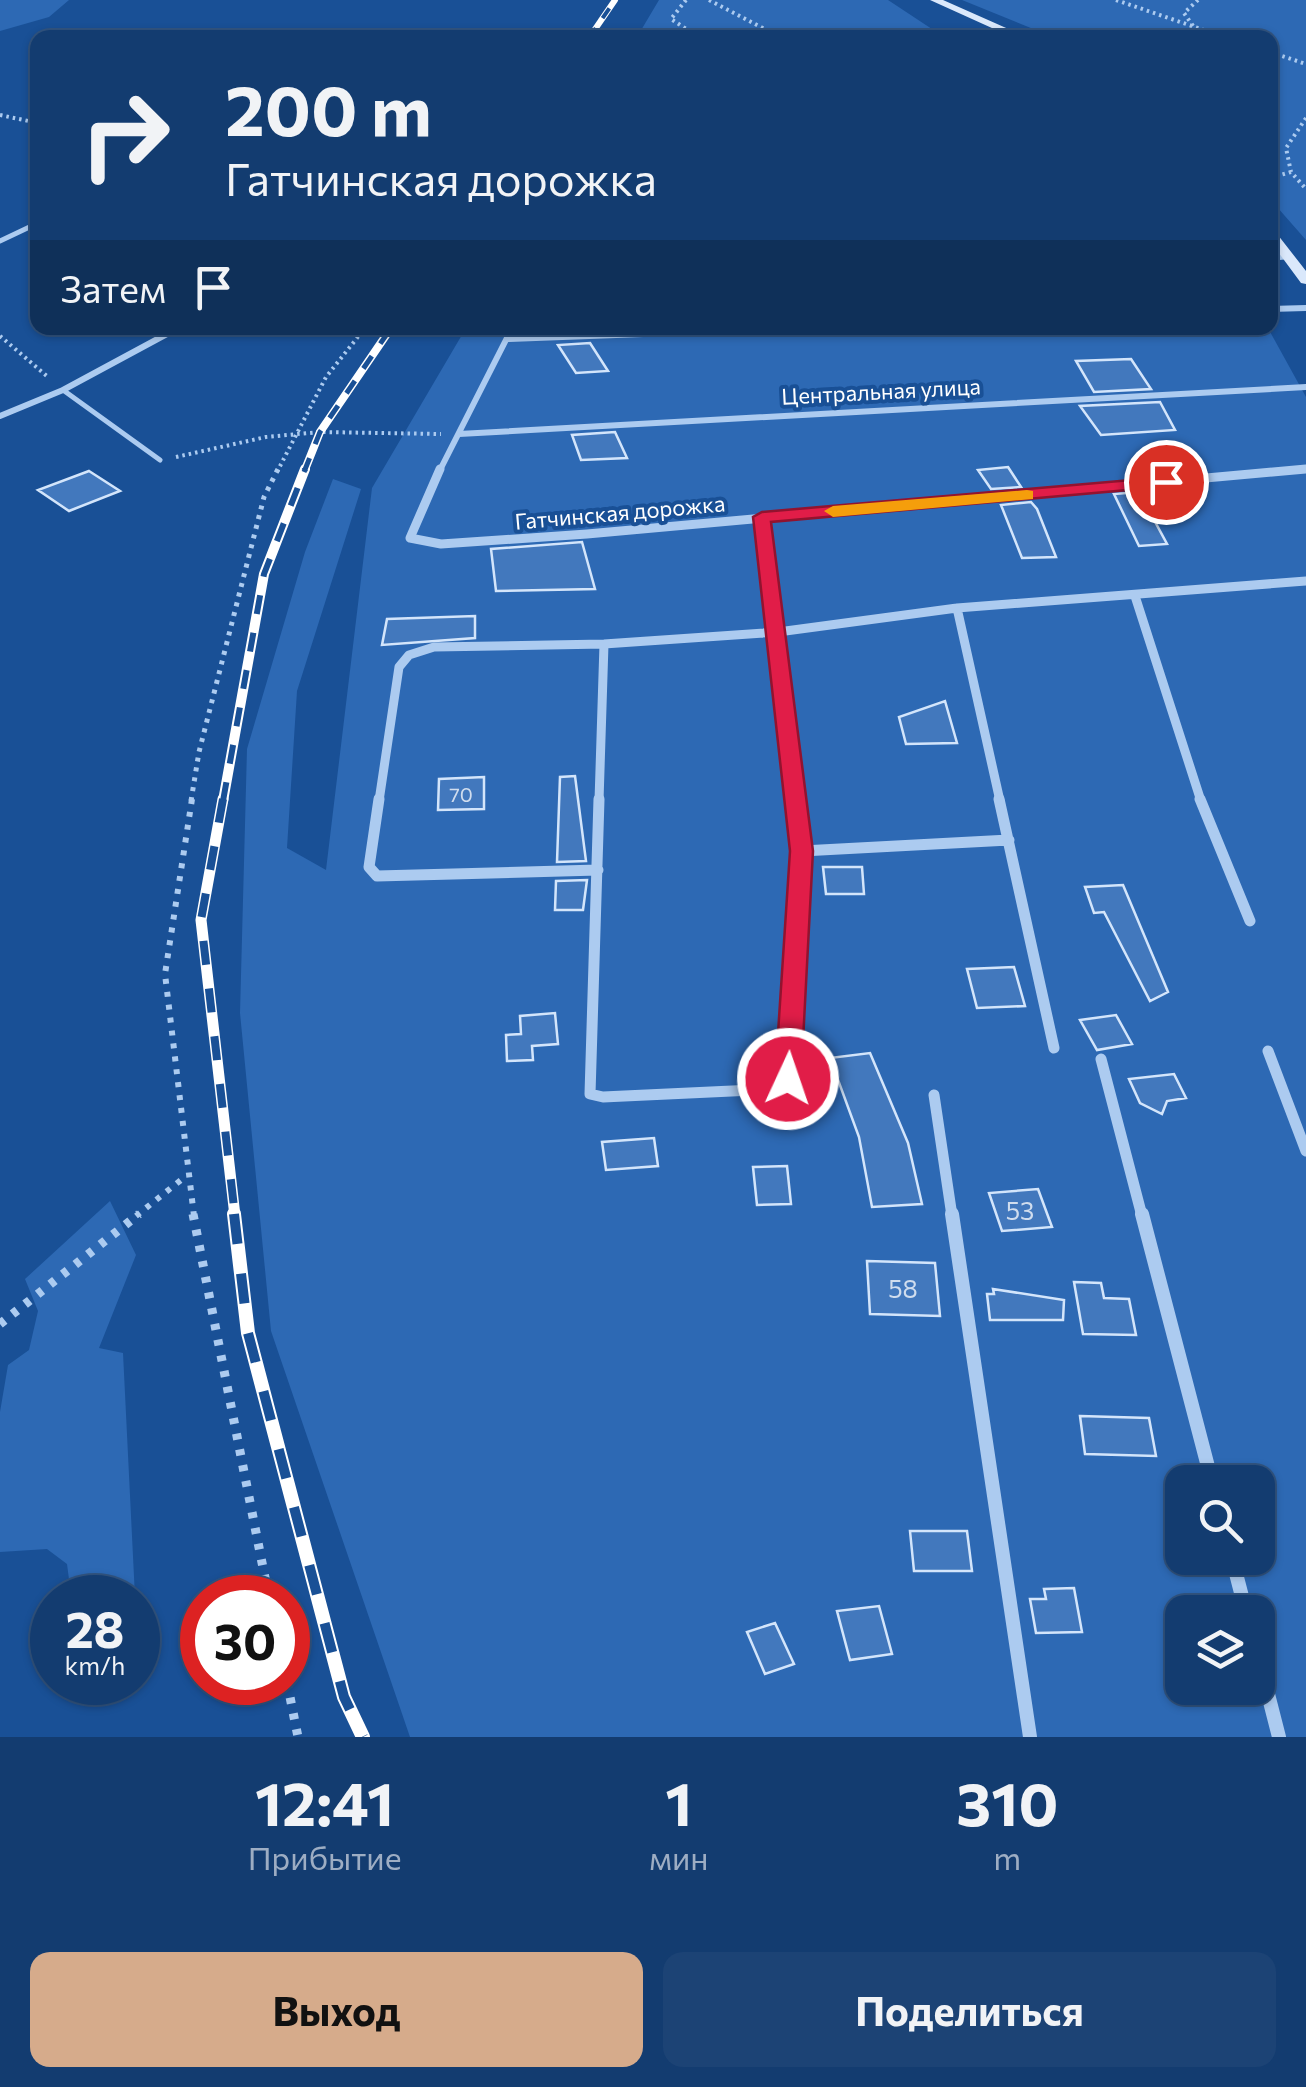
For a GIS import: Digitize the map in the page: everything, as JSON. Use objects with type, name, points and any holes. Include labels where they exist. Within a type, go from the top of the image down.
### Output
[{"type":"main road","points":[[935,0],[1005,30]]},
{"type":"main road","points":[[1278,243],[1306,280]]},
{"type":"street","points":[[1278,257],[1289,256]]},
{"type":"street","points":[[1278,309],[1306,308]]},
{"type":"street","points":[[0,416],[63,390],[165,335]]},
{"type":"street","points":[[459,434],[510,335]]},
{"type":"street","points":[[509,339],[618,335]]},
{"type":"street","name":"Центральная улица","points":[[459,434],[1306,387]]},
{"type":"street","name":"Гатчинская дорожка","points":[[459,434],[410,538],[440,544],[1306,469]]},
{"type":"street","points":[[604,644],[590,1094],[603,1098],[777,1088],[788,1079],[802,851],[762,517]]},
{"type":"street","points":[[598,870],[376,876],[369,867],[399,666],[409,655],[434,648],[604,644],[778,632],[957,608],[1306,581]]},
{"type":"street","points":[[1135,596],[1200,800],[1250,921]]},
{"type":"street","points":[[957,608],[1054,1048]]},
{"type":"street","points":[[802,851],[1010,840]]},
{"type":"street","points":[[1268,1051],[1306,1151]]},
{"type":"street","points":[[1101,1059],[1208,1465]]},
{"type":"street","points":[[934,1095],[1030,1737]]},
{"type":"street","points":[[1271,1705],[1279,1737]]},
{"type":"lane","points":[[0,241],[30,228]]},
{"type":"lane","points":[[63,390],[160,460]]},
{"type":"path","points":[[686,0],[671,19],[688,30]]},
{"type":"path","points":[[709,0],[767,30]]},
{"type":"path","points":[[1116,0],[1204,30]]},
{"type":"path","points":[[1193,26],[1184,12],[1198,0]]},
{"type":"path","points":[[1278,55],[1306,64]]},
{"type":"path","points":[[0,115],[30,121]]},
{"type":"path","points":[[1306,118],[1286,148],[1290,172],[1306,189]]},
{"type":"path","points":[[1278,176],[1290,172]]},
{"type":"path","points":[[264,1575],[186,1176],[166,974],[199,752],[264,497],[326,377],[359,335]]},
{"type":"path","points":[[0,336],[63,390]]},
{"type":"path","points":[[160,460],[294,434],[459,434]]},
{"type":"path","points":[[0,1324],[186,1176]]},
{"type":"path","points":[[292,1705],[298,1737]]},
{"type":"shaded area","points":[[0,0],[69,0],[49,17],[0,31]]},
{"type":"shaded area","points":[[659,0],[888,0],[933,30],[641,30]]},
{"type":"shaded area","points":[[962,0],[1306,0],[1306,240],[1278,208],[1278,30],[1036,30]]},
{"type":"shaded area","points":[[462,335],[1272,335],[1306,397],[1306,1737],[410,1737],[271,1331],[240,1013],[247,749],[305,552],[333,479],[361,489],[297,691],[287,848],[326,870],[372,488]]},
{"type":"shaded area","points":[[110,1201],[136,1255],[99,1348],[123,1353],[134,1575],[68,1575],[67,1564],[47,1549],[0,1552],[0,1412],[8,1365],[29,1350],[38,1311],[25,1279]]},
{"type":"building","points":[[590,343],[608,371],[576,373],[558,345]]},
{"type":"building","points":[[1131,359],[1151,389],[1094,392],[1076,361]]},
{"type":"building","points":[[1160,402],[1175,430],[1101,435],[1080,406]]},
{"type":"building","points":[[615,432],[627,458],[581,460],[572,435]]},
{"type":"building","points":[[1008,467],[1021,487],[991,489],[978,470]]},
{"type":"building","points":[[89,471],[120,491],[69,511],[38,490]]},
{"type":"building","points":[[1139,492],[1167,544],[1139,546],[1114,494]]},
{"type":"building","points":[[1031,502],[1056,557],[1022,558],[1001,505]]},
{"type":"building","points":[[582,542],[595,589],[496,591],[491,549]]},
{"type":"building","points":[[475,616],[475,638],[382,645],[387,619]]},
{"type":"building","points":[[945,701],[957,743],[906,744],[899,717]]},
{"type":"building","points":[[575,776],[586,861],[557,862],[560,777]]},
{"type":"building","points":[[484,777],[484,809],[438,810],[439,779]]},
{"type":"building","points":[[823,867],[862,867],[864,894],[826,894]]},
{"type":"building","points":[[587,880],[583,910],[555,910],[556,881]]},
{"type":"building","points":[[1123,885],[1168,992],[1150,1001],[1104,912],[1094,913],[1085,887]]},
{"type":"building","points":[[1014,967],[1025,1006],[977,1008],[967,969]]},
{"type":"building","points":[[555,1013],[558,1044],[532,1046],[533,1060],[507,1061],[506,1035],[521,1034],[520,1016]]},
{"type":"building","points":[[1116,1015],[1132,1044],[1097,1050],[1080,1020]]},
{"type":"building","points":[[870,1053],[908,1143],[922,1204],[872,1207],[859,1137],[830,1058]]},
{"type":"building","points":[[1174,1074],[1186,1098],[1167,1101],[1162,1114],[1140,1103],[1129,1079]]},
{"type":"building","points":[[654,1138],[658,1166],[606,1170],[602,1142]]},
{"type":"building","points":[[787,1166],[791,1204],[757,1205],[753,1167]]},
{"type":"building","points":[[1038,1189],[1052,1227],[1002,1231],[989,1193]]},
{"type":"building","points":[[867,1261],[935,1263],[940,1316],[870,1314]]},
{"type":"building","points":[[1074,1282],[1101,1283],[1104,1298],[1129,1299],[1136,1335],[1083,1334]]},
{"type":"building","points":[[993,1289],[1064,1300],[1063,1320],[990,1320],[987,1294],[994,1294]]},
{"type":"building","points":[[1080,1416],[1149,1418],[1156,1456],[1085,1454]]},
{"type":"building","points":[[910,1531],[967,1531],[972,1571],[914,1571]]},
{"type":"building","points":[[1074,1588],[1082,1632],[1036,1633],[1030,1599],[1046,1599],[1044,1589]]},
{"type":"building","points":[[879,1606],[892,1654],[850,1660],[837,1611]]},
{"type":"building","points":[[775,1623],[794,1664],[765,1674],[747,1632]]},
{"type":"railway","points":[[594,30],[615,0]]},
{"type":"railway","points":[[304,472],[320,432],[386,335]]},
{"type":"railway","points":[[223,801],[264,574],[305,469]]},
{"type":"railway","points":[[223,799],[201,920],[235,1216]]},
{"type":"railway","points":[[234,1214],[248,1333],[344,1697],[363,1737]]},
{"type":"slow traffic","points":[[833,511],[1027,495]]},
{"type":"route","points":[[788,1079],[802,851],[762,517],[1166,482]]}]
